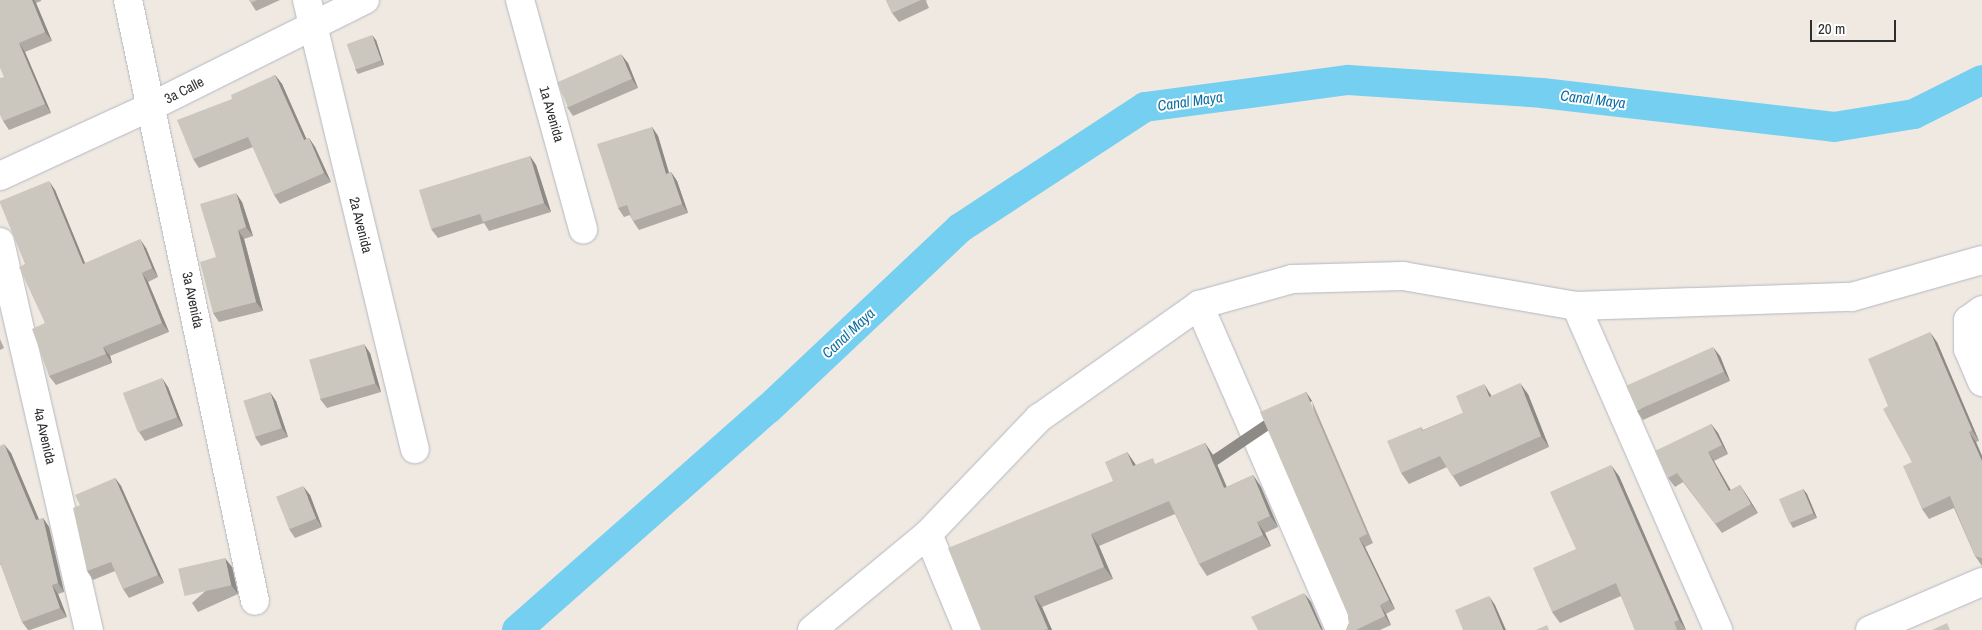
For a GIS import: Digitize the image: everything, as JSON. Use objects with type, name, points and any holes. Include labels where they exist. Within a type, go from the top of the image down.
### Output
[{"type":"street","name":"3a Avenida","points":[[128,0],[152,106],[255,601]]},
{"type":"street","name":"3a Calle","points":[[0,176],[152,106],[310,12],[365,0]]},
{"type":"street","name":"1a Avenida","points":[[520,0],[584,229]]},
{"type":"street","name":"2a Avenida","points":[[310,12],[415,449]]},
{"type":"street","name":"4a Avenida","points":[[0,242],[89,630]]},
{"type":"street","points":[[812,630],[928,534],[1039,418],[1199,304],[1292,279],[1403,276],[1576,306],[1852,297],[1982,260]]},
{"type":"street","points":[[1199,304],[1340,630]]},
{"type":"street","points":[[1576,306],[1718,630]]},
{"type":"street","points":[[1982,310],[1968,320],[1968,349],[1982,382]]},
{"type":"street","points":[[928,534],[968,630]]},
{"type":"street","points":[[1870,630],[1982,582]]},
{"type":"building","points":[[0,0],[32,0],[45,32],[19,43],[45,104],[3,121],[0,115],[0,78],[4,77],[0,68]]},
{"type":"building","points":[[886,0],[921,0],[892,13]]},
{"type":"building","points":[[372,35],[381,60],[356,70],[347,44]]},
{"type":"building","points":[[621,54],[632,79],[568,107],[557,82]]},
{"type":"building","points":[[275,75],[304,140],[309,138],[324,173],[274,195],[248,137],[193,159],[177,120],[232,99],[231,95]]},
{"type":"building","points":[[652,127],[666,174],[671,172],[682,204],[633,221],[627,205],[618,208],[597,144]]},
{"type":"building","points":[[530,156],[544,203],[483,222],[480,214],[431,229],[419,190]]},
{"type":"building","points":[[49,181],[83,264],[140,239],[152,268],[142,273],[162,323],[103,347],[106,354],[49,376],[32,329],[45,323],[19,267],[25,264],[0,201]]},
{"type":"building","points":[[236,193],[246,227],[238,230],[256,302],[213,313],[200,262],[216,257],[200,204]]},
{"type":"building","points":[[1930,332],[1972,430],[1969,432],[1982,461],[1982,558],[1975,556],[1950,496],[1922,509],[1903,466],[1912,462],[1883,409],[1888,406],[1868,359]]},
{"type":"building","points":[[364,344],[375,383],[321,399],[309,360]]},
{"type":"building","points":[[1713,347],[1724,372],[1637,410],[1626,386]]},
{"type":"building","points":[[162,378],[177,417],[138,432],[123,393]]},
{"type":"building","points":[[1520,383],[1541,436],[1452,476],[1440,456],[1401,473],[1387,441],[1421,427],[1422,431],[1463,413],[1456,396],[1484,384],[1489,397]]},
{"type":"building","points":[[270,392],[282,428],[255,437],[243,401]]},
{"type":"building","points":[[1306,392],[1367,534],[1359,538],[1389,600],[1380,605],[1385,616],[1356,630],[1346,630],[1349,623],[1348,615],[1260,412]]},
{"type":"building","points":[[1711,424],[1722,445],[1708,452],[1729,491],[1740,485],[1751,504],[1715,524],[1677,473],[1668,478],[1655,451]]},
{"type":"building","points":[[1205,443],[1224,488],[1253,475],[1270,516],[1257,522],[1263,535],[1199,564],[1169,501],[1091,534],[1104,567],[1034,596],[1048,629],[981,630],[948,548],[1113,481],[1105,462],[1127,452],[1133,466],[1153,458],[1155,464]]},
{"type":"building","points":[[4,444],[36,520],[43,518],[58,583],[52,585],[60,608],[22,622],[0,563],[0,446]]},
{"type":"building","points":[[1611,465],[1679,620],[1674,622],[1677,630],[1635,630],[1616,583],[1552,612],[1533,568],[1576,549],[1550,492]]},
{"type":"building","points":[[115,478],[158,575],[123,589],[111,562],[87,571],[73,508],[80,505],[75,495]]},
{"type":"building","points":[[303,486],[316,518],[289,529],[276,497]]},
{"type":"building","points":[[1803,489],[1813,513],[1789,523],[1779,499]]},
{"type":"building","points":[[225,558],[231,585],[185,596],[178,569]]},
{"type":"building","points":[[1304,593],[1322,630],[1258,630],[1251,617]]},
{"type":"building","points":[[1489,596],[1503,630],[1463,630],[1455,610]]},
{"type":"building","points":[[1947,623],[1950,630],[1932,630]]},
{"type":"building","points":[[1547,625],[1549,630],[1536,630]]},
{"type":"waterway","name":"Canal Maya","points":[[517,630],[768,409],[960,228],[1145,107],[1348,80],[1542,93],[1834,127],[1914,114],[1982,80]]}]
